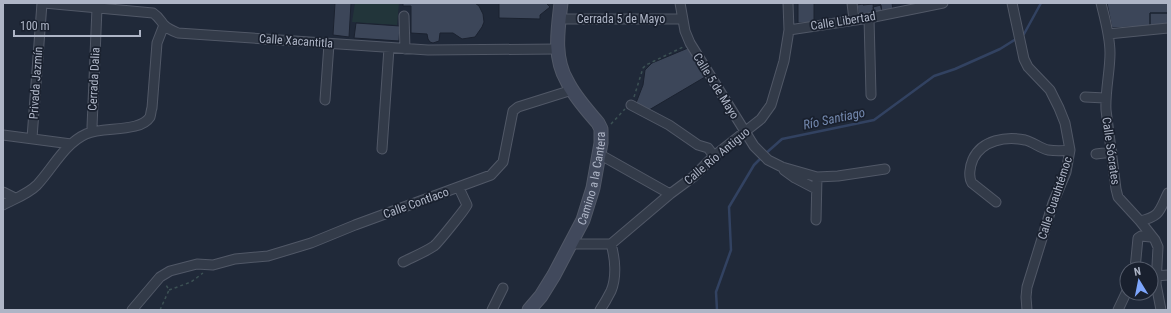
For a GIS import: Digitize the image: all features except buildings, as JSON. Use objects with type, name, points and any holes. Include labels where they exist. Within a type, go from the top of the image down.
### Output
[{"type":"street","name":"Calle Xacantitla","points":[[43,3],[97,8],[120,7],[152,13],[160,17],[164,25],[178,33],[428,50],[557,49]]},
{"type":"street","name":"Privada Jazmín","points":[[32,138],[43,3]]},
{"type":"street","name":"Camino a la Cantera","points":[[529,310],[541,296],[584,220],[590,202],[599,154],[601,134],[598,124],[572,90],[562,71],[557,49],[561,3]]},
{"type":"street","name":"Calle 5 de Mayo","points":[[680,3],[682,19],[690,43],[754,146],[768,160],[782,168],[817,178],[885,169]]},
{"type":"street","name":"Calle Río Antiguo","points":[[611,244],[670,194],[693,177],[714,156],[761,119],[771,105],[784,61],[789,30],[788,3]]},
{"type":"street","points":[[852,3],[854,20]]},
{"type":"street","name":"Calle Libertad","points":[[789,30],[869,18],[943,3]]},
{"type":"street","name":"Calle Cuauhtémoc","points":[[1012,3],[1024,59],[1028,67],[1050,90],[1065,124],[1070,150],[1066,172],[1052,203],[1026,287],[1027,310]]},
{"type":"street","name":"Calle Sócrates","points":[[1101,3],[1108,34],[1110,53],[1105,98],[1118,197],[1140,221],[1158,247],[1157,261]]},
{"type":"street","name":"Cerrada Dalia","points":[[92,127],[97,8]]},
{"type":"street","points":[[404,16],[405,49]]},
{"type":"street","points":[[869,18],[871,95]]},
{"type":"street","name":"Cerrada 5 de Mayo","points":[[559,19],[682,19]]},
{"type":"street","points":[[3,205],[36,186],[71,144],[85,134],[92,131],[133,126],[143,123],[150,117],[157,43],[164,25]]},
{"type":"street","points":[[1108,34],[1168,28]]},
{"type":"street","points":[[325,100],[329,44]]},
{"type":"street","points":[[382,149],[389,48]]},
{"type":"street","name":"Calle Contlaco","points":[[132,310],[160,277],[170,271],[197,264],[213,265],[235,259],[268,256],[311,243],[400,208],[459,188],[491,175],[503,162],[513,111],[572,90]]},
{"type":"street","points":[[1085,96],[1105,98]]},
{"type":"street","points":[[631,105],[668,125],[698,145],[708,148],[714,156]]},
{"type":"street","points":[[3,135],[71,144]]},
{"type":"street","points":[[996,202],[970,180],[972,162],[980,149],[994,141],[1014,139],[1026,140],[1046,150],[1070,150]]},
{"type":"street","points":[[1096,154],[1112,152]]},
{"type":"street","points":[[599,154],[670,194]]},
{"type":"street","points":[[782,168],[795,178],[816,189]]},
{"type":"street","points":[[816,220],[817,178]]},
{"type":"street","points":[[403,262],[435,246],[455,220],[466,209],[467,205],[459,188]]},
{"type":"street","points":[[3,192],[16,198]]},
{"type":"street","points":[[1140,221],[1155,216],[1159,212],[1168,193]]},
{"type":"street","points":[[1136,261],[1138,238],[1140,236],[1151,237]]},
{"type":"street","points":[[571,244],[611,244],[613,252],[614,278],[612,290],[600,310]]},
{"type":"street","points":[[492,310],[503,288]]},
{"type":"street","points":[[1118,310],[1122,301]]},
{"type":"path","points":[[601,134],[631,105],[643,68],[646,65],[690,43]]},
{"type":"path","points":[[160,310],[169,290],[191,282],[213,265]]},
{"type":"path","points":[[160,277],[169,290]]},
{"type":"green space","points":[[355,3],[399,3],[397,25],[352,22]]},
{"type":"waterway","name":"Río Santiago","points":[[765,154],[782,139],[874,120],[934,76],[955,69],[1000,49],[1024,34],[1041,3]]},
{"type":"waterway","name":"Río Santiago","points":[[717,310],[716,292],[731,250],[729,207],[754,165],[762,157]]}]
